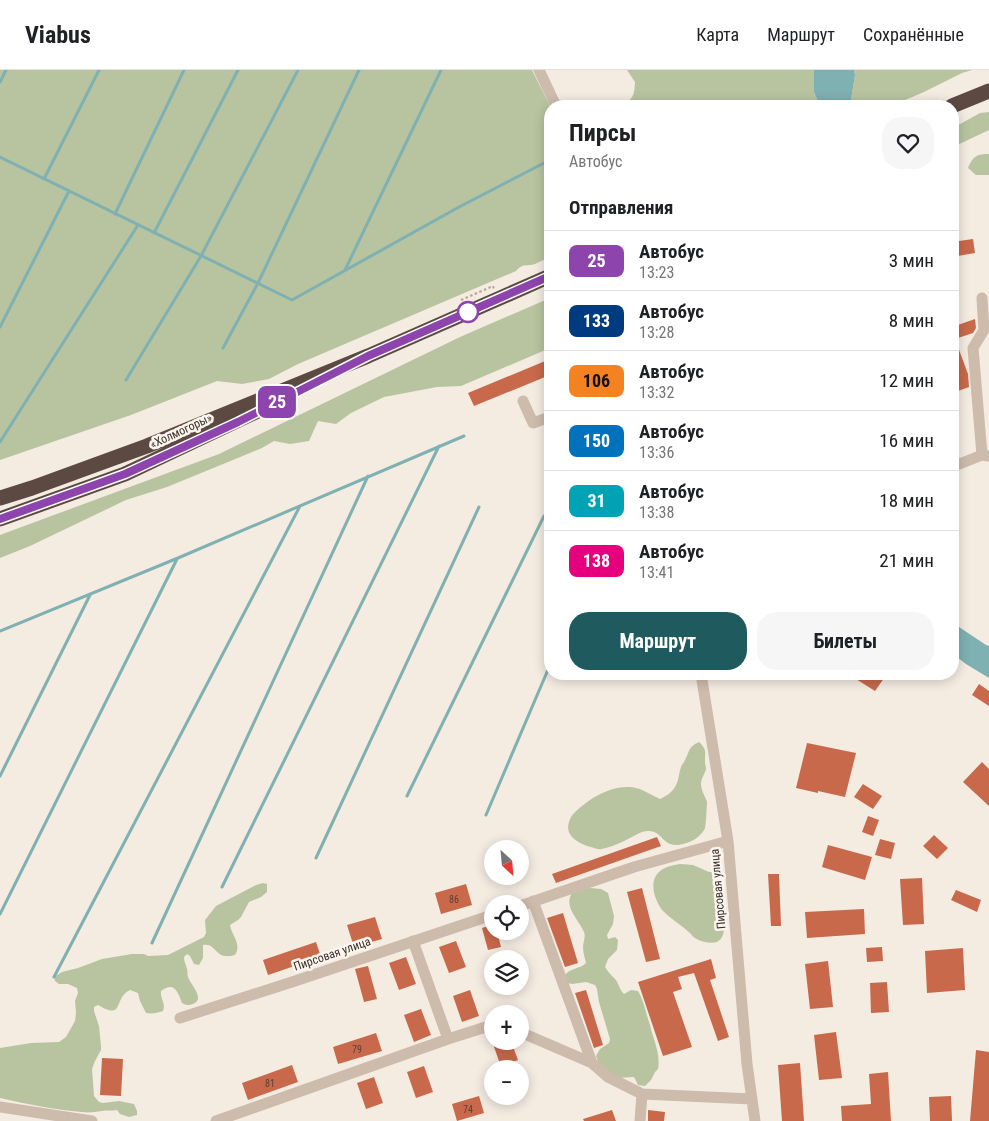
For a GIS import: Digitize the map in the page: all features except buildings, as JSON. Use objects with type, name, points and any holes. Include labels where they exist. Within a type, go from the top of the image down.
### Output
[{"type":"highway","points":[[959,103],[989,91]]},
{"type":"highway","name":"«Холмогоры»","points":[[0,498],[147,446],[368,356],[544,279]]},
{"type":"highway","name":"«Холмогоры»","points":[[0,519],[125,474],[238,422],[368,356]]},
{"type":"street","points":[[539,70],[553,100]]},
{"type":"street","points":[[959,465],[986,456],[973,348],[984,330],[982,298]]},
{"type":"street","points":[[523,401],[533,424],[544,419]]},
{"type":"street","points":[[702,680],[728,841]]},
{"type":"street","name":"Пирсовая улица","points":[[529,903],[634,867],[728,841],[755,1121]]},
{"type":"street","points":[[533,901],[592,1063]]},
{"type":"street","name":"Пирсовая улица","points":[[180,1018],[484,918]]},
{"type":"street","points":[[413,941],[448,1039]]},
{"type":"street","points":[[216,1121],[484,1028]]},
{"type":"street","points":[[529,1036],[592,1063],[608,1077],[642,1094],[752,1099]]},
{"type":"street","points":[[640,1121],[642,1094]]},
{"type":"street","points":[[0,1107],[92,1121]]},
{"type":"green space","points":[[0,70],[532,70],[547,100],[544,100],[544,260],[532,265],[523,266],[516,271],[298,364],[269,379],[242,384],[217,381],[131,415],[0,460]]},
{"type":"green space","points":[[627,70],[814,70],[814,92],[817,100],[630,100],[635,82]]},
{"type":"green space","points":[[854,70],[972,70],[905,100],[851,100]]},
{"type":"green space","points":[[989,112],[989,130],[959,144],[959,125],[980,113]]},
{"type":"green space","points":[[989,154],[989,175],[976,175],[968,168],[976,156]]},
{"type":"green space","points":[[544,301],[544,351],[461,386],[437,387],[384,397],[351,413],[336,424],[318,421],[309,441],[290,444],[274,441],[262,448],[167,487],[126,500],[30,546],[0,558],[0,535],[219,454],[460,337]]},
{"type":"green space","points":[[699,742],[705,751],[706,769],[701,784],[707,802],[705,828],[698,837],[687,843],[674,845],[655,832],[645,831],[613,846],[599,849],[582,844],[574,839],[568,827],[572,816],[590,800],[607,791],[620,787],[634,787],[660,799],[668,795],[676,786],[681,767],[690,750]]},
{"type":"green space","points":[[680,864],[693,865],[709,872],[717,872],[724,903],[724,933],[717,942],[700,941],[694,938],[687,930],[669,917],[657,902],[653,886],[656,876],[663,869]]},
{"type":"green space","points":[[263,883],[267,884],[267,892],[249,902],[241,917],[230,925],[237,944],[235,955],[223,956],[211,946],[203,945],[203,958],[199,965],[194,964],[187,954],[184,957],[188,977],[198,995],[197,1002],[190,1005],[183,1004],[175,989],[169,987],[161,991],[163,1011],[146,1013],[138,993],[130,990],[122,998],[116,1009],[112,1011],[98,1005],[94,1007],[99,1026],[101,1050],[92,1069],[94,1096],[99,1102],[103,1103],[119,1101],[134,1104],[137,1115],[129,1117],[120,1114],[117,1110],[87,1112],[62,1110],[0,1098],[0,1048],[31,1043],[59,1042],[66,1037],[75,1021],[77,988],[68,984],[59,984],[55,981],[54,977],[62,972],[102,959],[132,954],[148,956],[168,955],[204,937],[206,933],[205,920],[216,906]]},
{"type":"green space","points":[[590,888],[601,889],[608,893],[614,916],[613,924],[607,935],[608,939],[615,937],[618,940],[617,950],[608,959],[605,967],[616,980],[624,994],[631,990],[638,991],[656,1047],[659,1063],[658,1069],[645,1086],[638,1085],[634,1077],[617,1078],[599,1064],[596,1056],[600,1049],[609,1043],[610,1039],[597,989],[595,985],[586,982],[568,983],[565,975],[586,963],[583,949],[585,934],[569,903],[572,893]]},
{"type":"water","points":[[814,70],[854,70],[851,100],[817,100],[814,92]]},
{"type":"water","points":[[959,627],[989,646],[989,678],[959,659]]},
{"type":"waterway","points":[[0,82],[6,70]]},
{"type":"waterway","points":[[44,179],[99,70]]},
{"type":"waterway","points":[[115,214],[184,70]]},
{"type":"waterway","points":[[154,233],[238,70]]},
{"type":"waterway","points":[[126,380],[201,256],[298,70]]},
{"type":"waterway","points":[[223,348],[258,283],[359,70]]},
{"type":"waterway","points":[[345,270],[441,70]]},
{"type":"waterway","points":[[0,157],[292,300],[459,207],[544,163]]},
{"type":"waterway","points":[[0,327],[69,191]]},
{"type":"waterway","points":[[0,442],[138,225]]},
{"type":"waterway","points":[[0,631],[178,558],[464,436]]},
{"type":"waterway","points":[[222,887],[439,446]]},
{"type":"waterway","points":[[152,943],[368,476]]},
{"type":"waterway","points":[[54,977],[300,506]]},
{"type":"waterway","points":[[316,858],[479,507]]},
{"type":"waterway","points":[[407,796],[544,516]]},
{"type":"waterway","points":[[0,914],[177,559]]},
{"type":"waterway","points":[[0,776],[90,595]]},
{"type":"waterway","points":[[486,815],[544,679]]},
{"type":"bus line","name":"25","points":[[0,519],[125,474],[238,422],[368,356],[544,279]]}]
